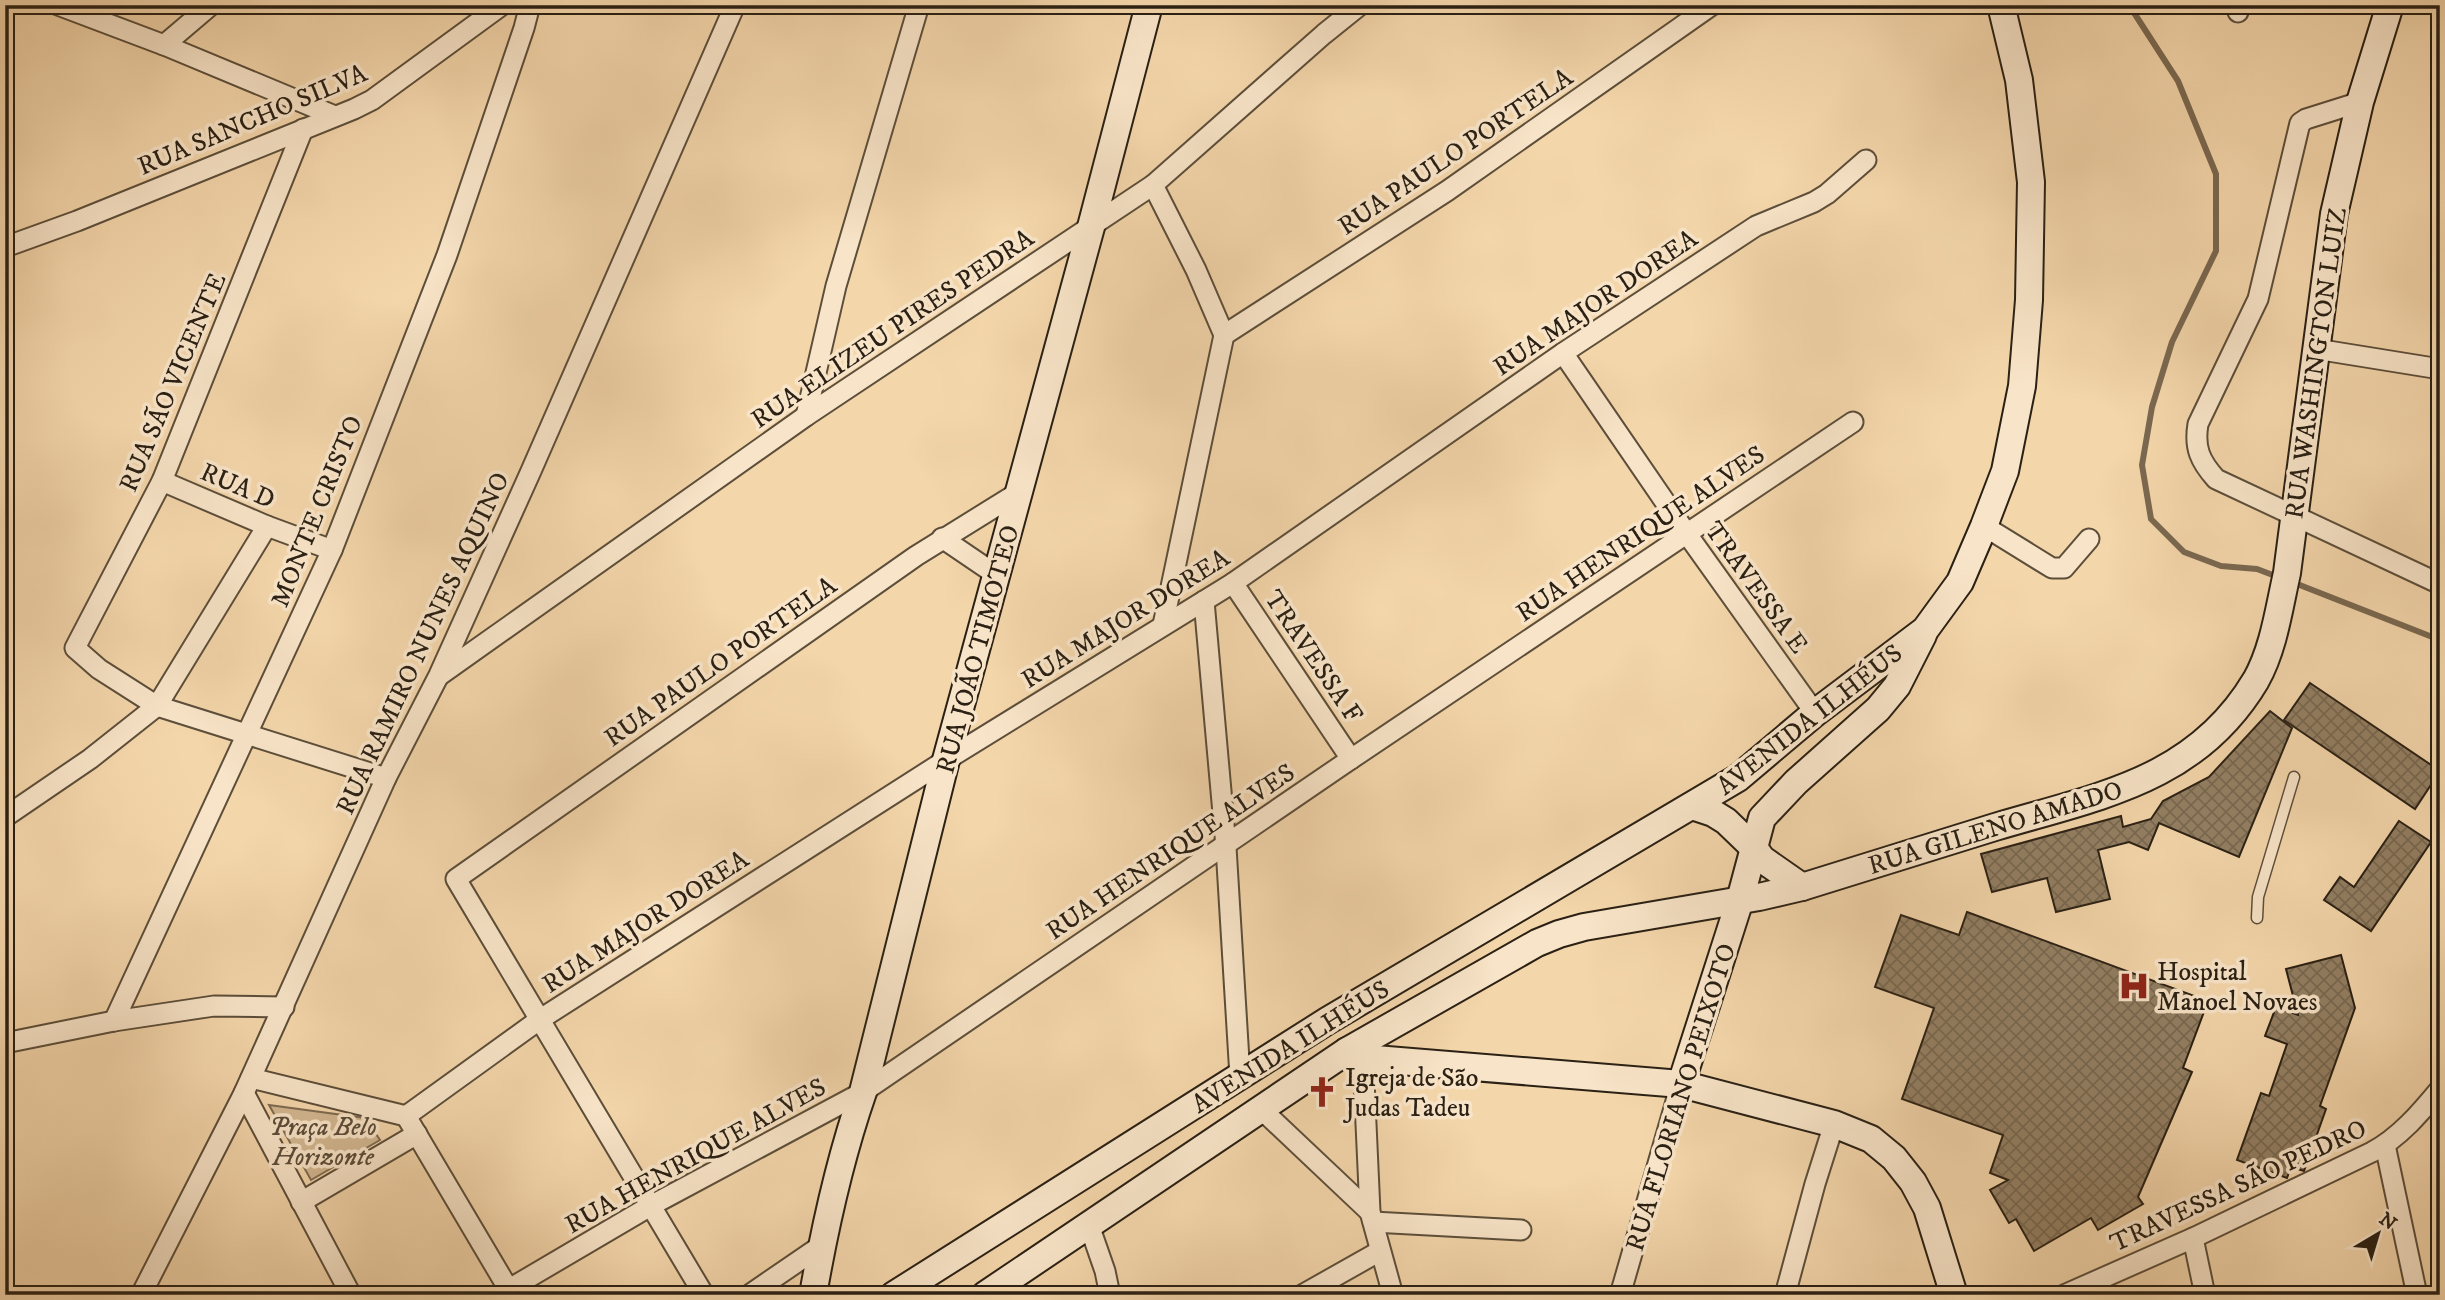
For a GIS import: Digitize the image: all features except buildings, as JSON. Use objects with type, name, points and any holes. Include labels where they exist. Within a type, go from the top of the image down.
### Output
[{"type":"main road","name":"RUA JOÃO TIMOTEO","points":[[813,1295],[848,1135],[863,1092],[946,760],[998,576],[1149,5]]},
{"type":"main road","name":"AVENIDA ILHÉUS","points":[[985,1295],[1261,1109],[1355,1055],[1537,943],[1584,927],[1740,900],[1762,818],[1787,791],[1878,709],[1897,685],[1925,630],[1960,582],[2005,471],[2022,386],[2029,300],[2031,182],[2019,80],[2001,5]]},
{"type":"main road","name":"RUA WASHINGTON LUIZ","points":[[2230,714],[2257,677],[2266,657],[2287,573],[2334,214],[2360,102],[2390,5]]},
{"type":"main road","name":"AVENIDA ILHÉUS","points":[[894,1295],[1326,1021],[1738,778],[1815,713],[1925,630]]},
{"type":"main road","name":"RUA GILENO AMADO","points":[[1740,900],[1802,887],[2135,785],[2189,754],[2211,737],[2230,714]]},
{"type":"main road","name":"AVENIDA ILHÉUS","points":[[1692,806],[1727,821],[1773,869],[1802,887]]},
{"type":"main road","name":"RUA FLORIANO PEIXOTO","points":[[1681,1084],[1740,900]]},
{"type":"main road","points":[[1355,1055],[1681,1084],[1834,1124],[1871,1139],[1894,1158],[1913,1182],[1927,1208],[1954,1295]]},
{"type":"street","points":[[58,5],[164,45],[335,116]]},
{"type":"street","points":[[164,45],[211,5]]},
{"type":"street","name":"MONTE CRISTO","points":[[114,1021],[332,550],[447,255],[530,5]]},
{"type":"street","name":"RUA RAMIRO NUNES AQUINO","points":[[141,1295],[247,1086],[386,778],[439,675],[735,5]]},
{"type":"street","points":[[806,416],[836,286],[919,5]]},
{"type":"street","name":"RUA ELIZEU PIRES PEDRA","points":[[439,675],[806,416],[1153,185],[1360,5]]},
{"type":"street","name":"RUA PAULO PORTELA","points":[[1224,335],[1447,191],[1712,5]]},
{"type":"street","name":"RUA SANCHO SILVA","points":[[5,247],[77,221],[372,100],[500,6]]},
{"type":"street","points":[[2360,102],[2301,123],[2258,299],[2198,424],[2198,456],[2217,479],[2440,584]]},
{"type":"street","name":"RUA SÃO VICENTE","points":[[157,706],[99,669],[75,648],[162,481],[303,129]]},
{"type":"street","name":"RUA MAJOR DOREA","points":[[407,1116],[539,1020],[946,760],[1233,583],[1563,353],[1756,226],[1827,194],[1866,160]]},
{"type":"street","points":[[1153,185],[1196,270],[1224,335],[1163,625]]},
{"type":"street","points":[[2316,349],[2440,369]]},
{"type":"street","name":"TRAVESSA E","points":[[1563,353],[1687,534],[1815,713]]},
{"type":"street","name":"RUA HENRIQUE ALVES","points":[[507,1293],[652,1206],[863,1092],[1226,847],[1351,759],[1853,422]]},
{"type":"street","name":"RUA D","points":[[162,481],[267,526],[332,550]]},
{"type":"street","name":"RUA PAULO PORTELA","points":[[539,1020],[456,879],[942,538],[1019,492]]},
{"type":"street","points":[[5,817],[90,758],[157,706],[267,526]]},
{"type":"street","points":[[1984,526],[2052,568],[2059,569],[2064,568],[2088,539]]},
{"type":"street","points":[[942,538],[998,576]]},
{"type":"street","name":"TRAVESSA F","points":[[1233,583],[1351,759]]},
{"type":"street","points":[[1204,601],[1226,847],[1240,1077]]},
{"type":"street","points":[[157,706],[386,778]]},
{"type":"street","points":[[5,1042],[114,1021],[214,1006],[284,1007]]},
{"type":"street","points":[[539,1020],[704,1295]]},
{"type":"street","points":[[1355,1055],[1371,1217],[1393,1295]]},
{"type":"street","name":"RUA FLORIANO PEIXOTO","points":[[1620,1295],[1681,1084]]},
{"type":"street","points":[[247,1086],[407,1116],[507,1293]]},
{"type":"street","points":[[247,1086],[301,1202],[351,1295]]},
{"type":"street","name":"TRAVESSA SÃO PEDRO","points":[[2064,1295],[2193,1238],[2385,1145],[2432,1110],[2440,1088]]},
{"type":"street","points":[[1261,1109],[1371,1217],[1521,1230]]},
{"type":"street","points":[[1785,1295],[1834,1124]]},
{"type":"street","points":[[301,1202],[417,1134]]},
{"type":"street","points":[[2385,1145],[2417,1295]]},
{"type":"street","points":[[1089,1225],[1105,1271],[1110,1295]]},
{"type":"street","points":[[2193,1238],[2205,1295]]},
{"type":"street","points":[[749,1295],[822,1245]]},
{"type":"street","points":[[1302,1295],[1380,1251]]},
{"type":"lane","points":[[2257,918],[2258,897],[2294,777]]},
{"type":"green space","name":"Praça Belo Horizonte","points":[[269,1105],[365,1118],[380,1140],[311,1180]]},
{"type":"waterway","points":[[2129,5],[2178,81],[2216,174],[2216,251],[2172,342],[2152,407],[2142,465],[2151,519],[2184,552],[2221,566],[2257,569],[2278,577]]},
{"type":"waterway","points":[[2292,582],[2440,640]]},
{"type":"place","name":"Hospital Manoel Novaes","points":[[2134,986]]},
{"type":"place","name":"Igreja de São Judas Tadeu","points":[[1322,1092]]}]
